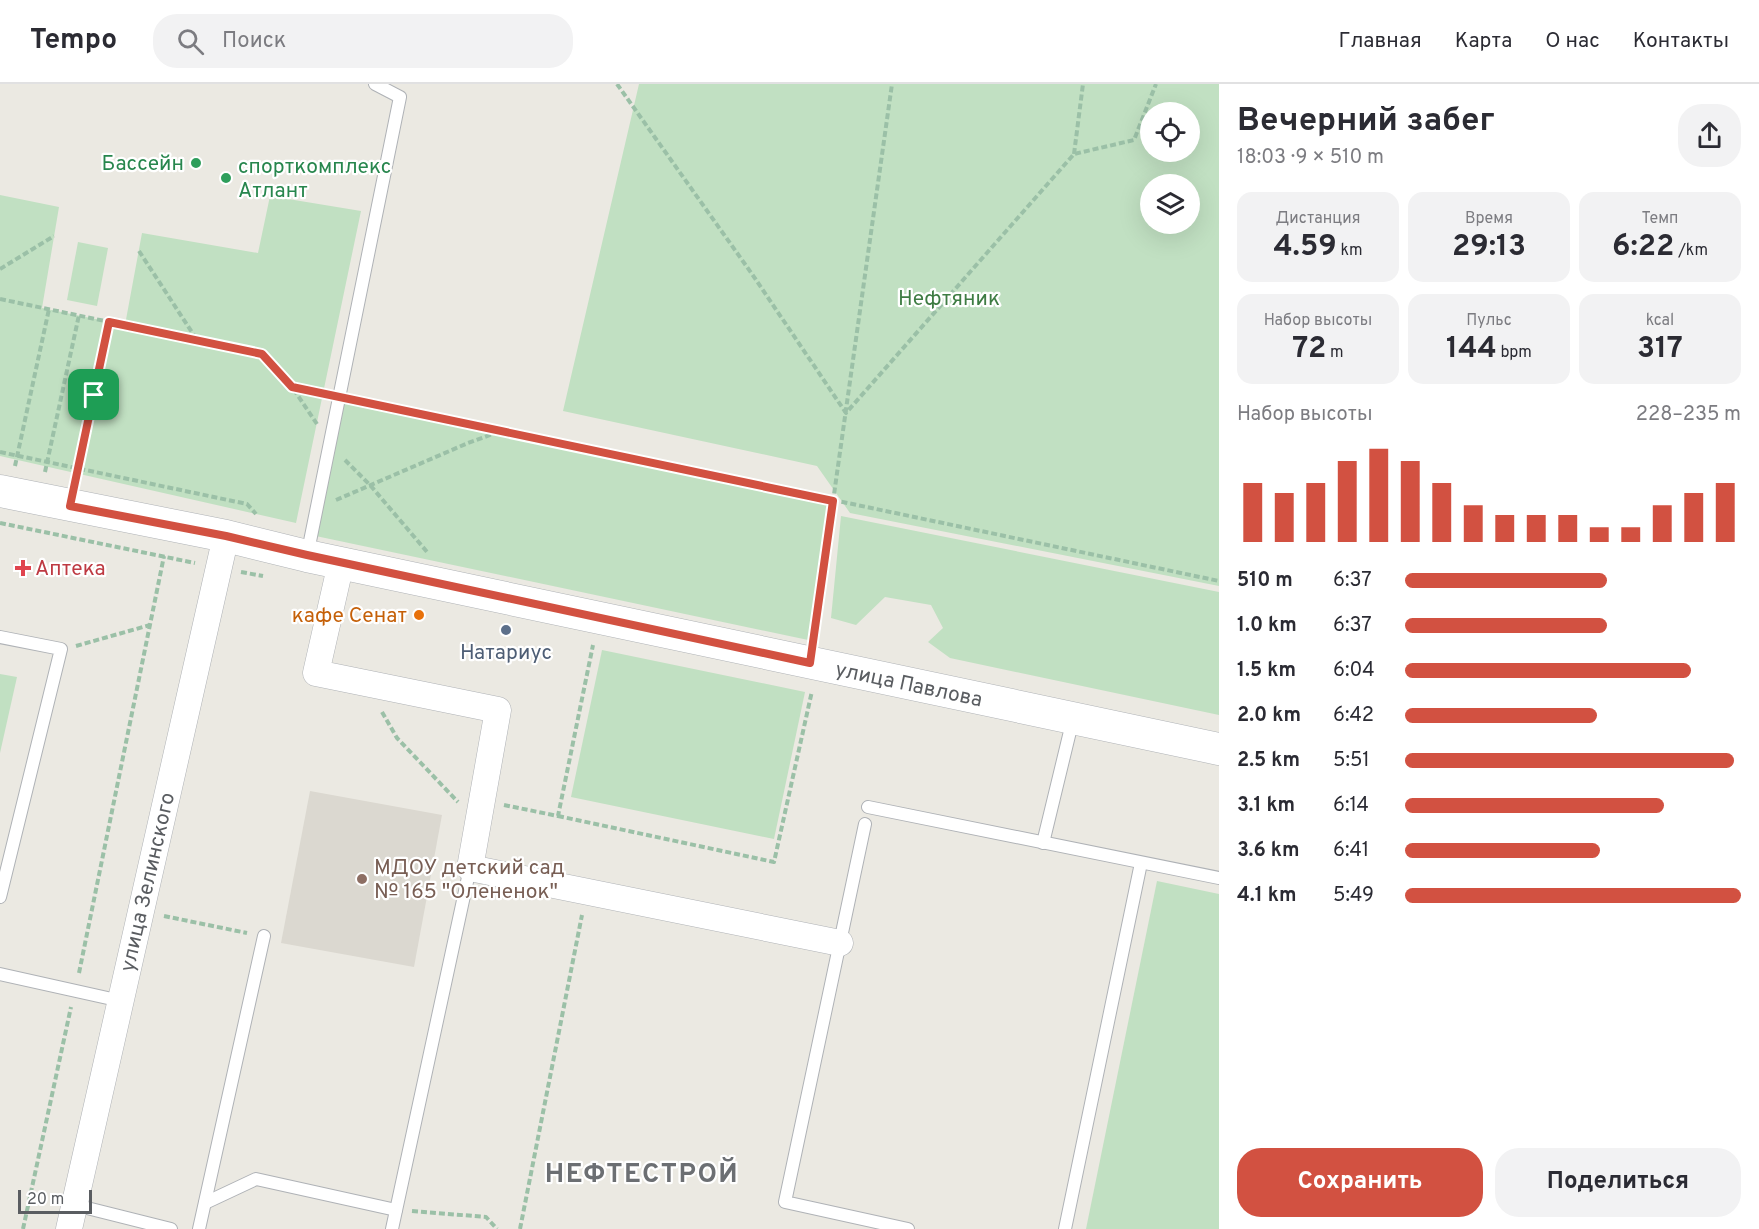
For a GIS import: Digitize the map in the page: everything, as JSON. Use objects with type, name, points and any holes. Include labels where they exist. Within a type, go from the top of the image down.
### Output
[{"type":"street","name":"улица Павлова","points":[[4,492],[226,536],[1219,749]]},
{"type":"street","name":"улица Зелинского","points":[[72,1217],[226,536]]},
{"type":"street","points":[[341,562],[316,673],[498,710],[470,868],[840,944]]},
{"type":"lane","points":[[307,555],[400,98],[375,84]]},
{"type":"lane","points":[[0,636],[61,649],[0,897]]},
{"type":"lane","points":[[1043,843],[1073,719]]},
{"type":"lane","points":[[868,807],[1219,878]]},
{"type":"lane","points":[[865,824],[785,1202],[908,1229]]},
{"type":"lane","points":[[1065,1229],[1141,863]]},
{"type":"lane","points":[[392,1229],[470,868]]},
{"type":"lane","points":[[199,1229],[264,936]]},
{"type":"lane","points":[[0,974],[121,1001]]},
{"type":"lane","points":[[205,1203],[256,1179],[396,1210]]},
{"type":"lane","points":[[72,1217],[171,1229]]},
{"type":"path","points":[[617,84],[752,274],[846,413]]},
{"type":"path","points":[[494,803],[774,862],[812,688],[810,663],[892,84]]},
{"type":"path","points":[[846,413],[1074,154],[1083,84]]},
{"type":"path","points":[[1074,154],[1134,140],[1156,84]]},
{"type":"path","points":[[0,269],[54,236]]},
{"type":"path","points":[[139,250],[197,341]]},
{"type":"path","points":[[0,299],[262,354],[292,387],[329,445],[370,485],[435,560]]},
{"type":"path","points":[[4,492],[49,309]]},
{"type":"path","points":[[39,499],[78,315]]},
{"type":"path","points":[[70,506],[109,322]]},
{"type":"path","points":[[292,387],[1219,581]]},
{"type":"path","points":[[316,509],[468,443],[502,431]]},
{"type":"path","points":[[23,1229],[164,556]]},
{"type":"path","points":[[61,649],[150,626]]},
{"type":"path","points":[[558,816],[593,644]]},
{"type":"path","points":[[380,707],[397,738],[462,807]]},
{"type":"path","points":[[520,1229],[584,904]]},
{"type":"path","points":[[163,916],[264,936]]},
{"type":"path","points":[[396,1210],[486,1217],[496,1229]]},
{"type":"shaded area","name":"МДОУ детский сад № 165 \"Олененок\"","points":[[310,791],[442,815],[414,967],[281,943]]},
{"type":"green space","name":"Нефтяник","points":[[639,84],[1219,84],[1219,586],[850,513],[817,466],[563,411]]},
{"type":"green space","points":[[0,195],[59,207],[42,308],[125,325],[142,233],[258,253],[270,196],[361,211],[296,523],[0,456]]},
{"type":"green space","points":[[78,242],[108,248],[97,306],[67,300]]},
{"type":"green space","points":[[339,396],[833,501],[813,641],[311,535]]},
{"type":"green space","points":[[841,516],[1219,592],[1219,715],[950,658],[928,642],[943,628],[931,605],[885,597],[856,625],[831,618]]},
{"type":"green space","points":[[602,650],[805,692],[774,839],[571,797]]},
{"type":"green space","points":[[0,674],[17,677],[0,753]]},
{"type":"green space","points":[[1157,881],[1219,894],[1219,1229],[1086,1229]]},
{"type":"place","name":"Бассейн","points":[[196,163]]},
{"type":"place","name":"спорткомплекс Атлант","points":[[226,178]]},
{"type":"place","name":"Аптека","points":[[23,568]]},
{"type":"place","name":"кафе Сенат","points":[[419,615]]},
{"type":"place","name":"Натариус","points":[[506,630]]},
{"type":"place","name":"МДОУ детский сад № 165 \"Олененок\"","points":[[362,879]]},
{"type":"district","name":"НЕФТЕСТРОЙ","points":[[642,1173]]},
{"type":"route","points":[[109,322],[262,354],[292,387],[833,501],[810,663],[226,536],[70,506],[94,395],[109,322]]}]
